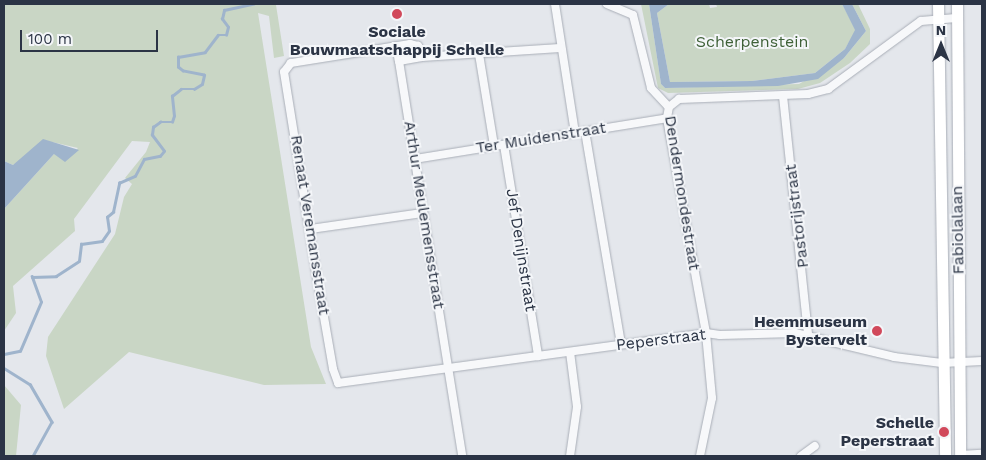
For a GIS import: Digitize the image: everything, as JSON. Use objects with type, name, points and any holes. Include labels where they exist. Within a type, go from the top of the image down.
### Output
[{"type":"main road","name":"Fabiolalaan","points":[[938,4],[942,363],[945,456]]},
{"type":"main road","name":"Fabiolalaan","points":[[957,4],[961,362],[960,456]]},
{"type":"street","points":[[555,4],[560,48],[575,133]]},
{"type":"street","points":[[607,4],[633,15],[650,88],[669,108]]},
{"type":"street","name":"Dendermondestraat","points":[[700,456],[712,398],[706,333],[667,118],[669,108],[680,99],[783,96],[828,89],[902,32],[921,21],[956,18]]},
{"type":"street","points":[[396,46],[416,44],[422,57]]},
{"type":"street","name":"Arthur Meulemensstraat","points":[[396,46],[462,456]]},
{"type":"street","name":"Renaat Veremansstraat","points":[[338,383],[333,369],[286,66],[396,46]]},
{"type":"street","points":[[399,61],[422,57],[560,48]]},
{"type":"street","points":[[479,54],[494,146]]},
{"type":"street","name":"Pastorijstraat","points":[[783,96],[808,335]]},
{"type":"street","name":"Ter Muidenstraat","points":[[415,159],[667,118]]},
{"type":"street","points":[[585,131],[621,344]]},
{"type":"street","name":"Jef Denijnstraat","points":[[504,145],[538,356]]},
{"type":"street","points":[[311,229],[422,213]]},
{"type":"street","name":"Peperstraat","points":[[338,383],[706,333],[808,335],[894,357],[942,363],[982,361]]},
{"type":"street","points":[[570,352],[577,407],[570,456]]},
{"type":"street","points":[[801,456],[815,446]]},
{"type":"street","points":[[960,456],[982,454]]},
{"type":"green space","points":[[4,4],[280,4],[276,5],[284,56],[274,58],[269,16],[258,13],[311,347],[326,384],[264,385],[129,352],[64,409],[46,356],[48,337],[115,234],[124,197],[132,184],[125,178],[146,152],[150,142],[132,141],[74,219],[75,231],[13,286],[16,313],[4,331],[4,209],[54,154],[71,155],[78,148],[52,142],[13,165],[4,161]]},
{"type":"green space","name":"Scherpenstein","points":[[641,4],[649,4],[661,84],[665,88],[799,84],[844,58],[866,31],[852,4],[858,4],[870,29],[870,44],[850,63],[820,83],[798,89],[668,93],[658,88]]},
{"type":"green space","name":"Scherpenstein","points":[[669,4],[709,4],[710,8],[717,7],[716,4],[842,4],[856,30],[845,49],[815,73],[752,81],[670,82],[657,13]]},
{"type":"green space","points":[[4,385],[21,405],[16,456],[4,456]]},
{"type":"water","points":[[649,4],[669,4],[657,13],[670,82],[752,81],[815,73],[845,49],[855,30],[842,4],[852,4],[866,31],[844,58],[818,79],[778,86],[665,88],[661,84]]},
{"type":"water","points":[[43,139],[79,150],[65,162],[54,154],[4,209],[4,161],[13,165]]},
{"type":"waterway","points":[[4,354],[20,351],[41,302],[32,277],[56,276],[79,261],[81,244],[102,241],[109,231],[107,217],[113,212],[119,183],[135,176],[144,159],[160,156],[164,151],[152,135],[153,127],[160,122],[172,122],[174,116],[172,96],[181,89],[194,89],[202,84],[204,75],[183,71],[178,67],[178,57],[205,52],[218,35],[226,35],[228,27],[222,19],[224,10],[253,4]]},
{"type":"waterway","points":[[4,368],[30,384],[52,422],[33,456]]},
{"type":"place","name":"Sociale Bouwmaatschappij Schelle","points":[[397,14]]},
{"type":"place","name":"Heemmuseum Bystervelt","points":[[877,331]]},
{"type":"place","name":"Schelle Peperstraat","points":[[944,432]]}]
